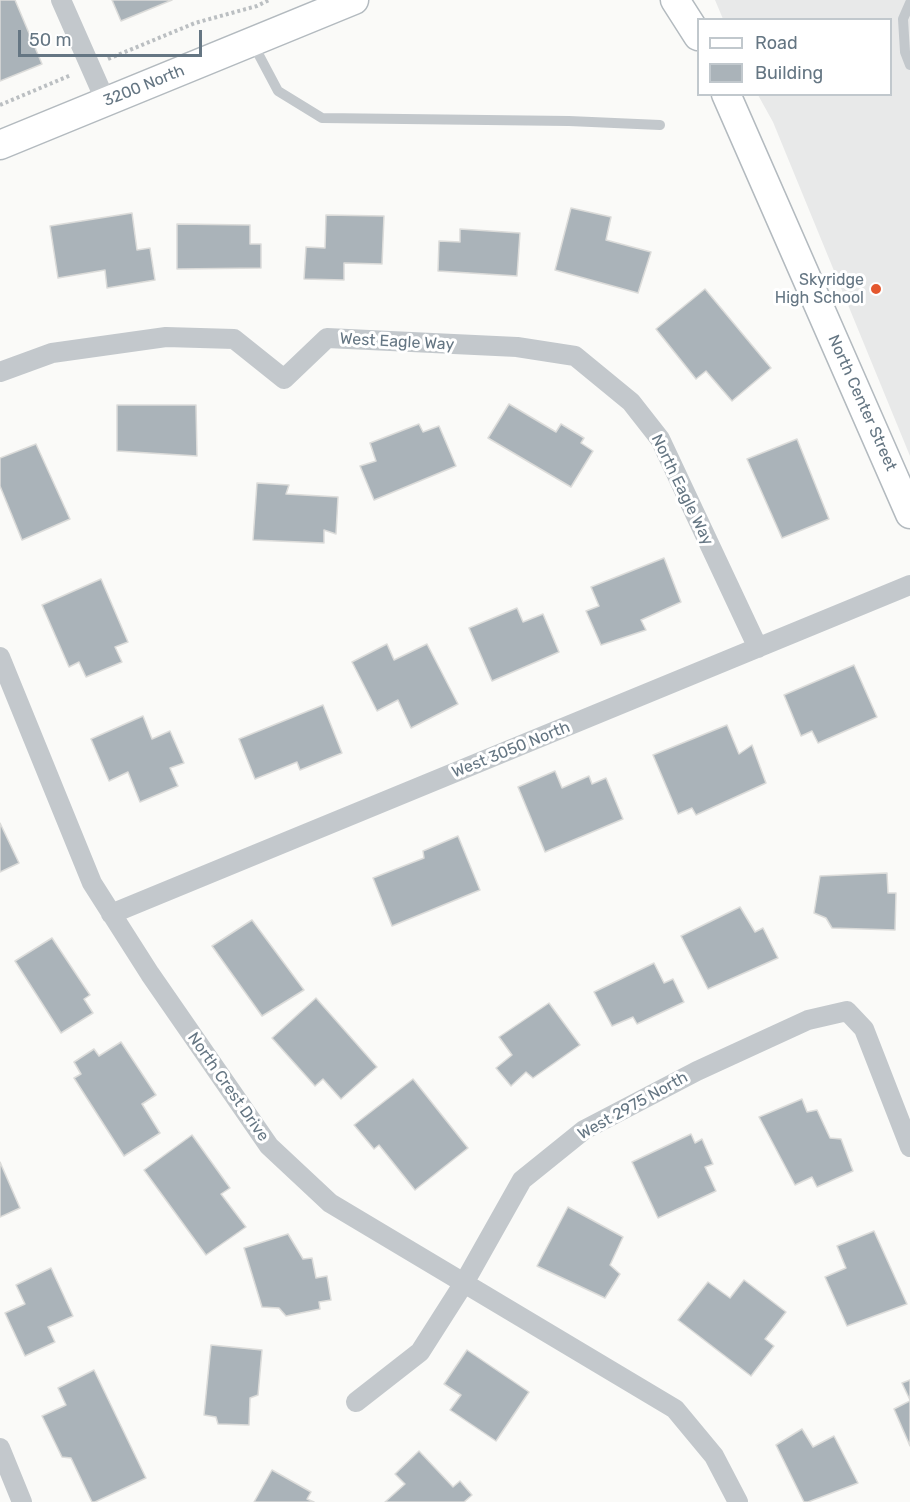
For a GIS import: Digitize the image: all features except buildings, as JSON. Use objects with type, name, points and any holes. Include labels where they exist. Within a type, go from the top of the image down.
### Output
[{"type":"street","points":[[61,0],[106,102]]},
{"type":"street","name":"3200 North","points":[[0,145],[354,0]]},
{"type":"street","points":[[675,0],[697,33]]},
{"type":"street","points":[[701,0],[703,18]]},
{"type":"street","name":"North Center Street","points":[[727,96],[910,514]]},
{"type":"street","name":"West Eagle Way","points":[[0,372],[52,353],[166,337],[234,339],[284,379],[327,339],[516,347],[575,356]]},
{"type":"street","name":"North Eagle Way","points":[[575,356],[631,402],[660,439],[758,648]]},
{"type":"street","name":"West 3050 North","points":[[111,914],[910,585]]},
{"type":"street","name":"North Crest Drive","points":[[0,657],[92,883],[150,974],[269,1146],[330,1203],[675,1409],[714,1456],[738,1502]]},
{"type":"street","name":"West 2975 North","points":[[356,1402],[420,1352],[464,1283],[522,1180],[584,1130],[697,1071],[808,1020],[847,1011],[864,1029],[910,1147]]},
{"type":"street","points":[[0,1448],[22,1502]]},
{"type":"lane","points":[[910,3],[903,19],[905,52],[910,65]]},
{"type":"lane","points":[[251,42],[278,91],[322,118],[569,121],[660,125]]},
{"type":"path","points":[[118,54],[195,23],[257,6],[268,0]]},
{"type":"path","points":[[0,105],[61,80]]},
{"type":"shaded area","name":"Skyridge High School","points":[[715,0],[910,0],[910,456],[773,122],[759,96],[892,96],[892,18],[723,18]]},
{"type":"place","name":"Skyridge High School","points":[[876,289]]}]
